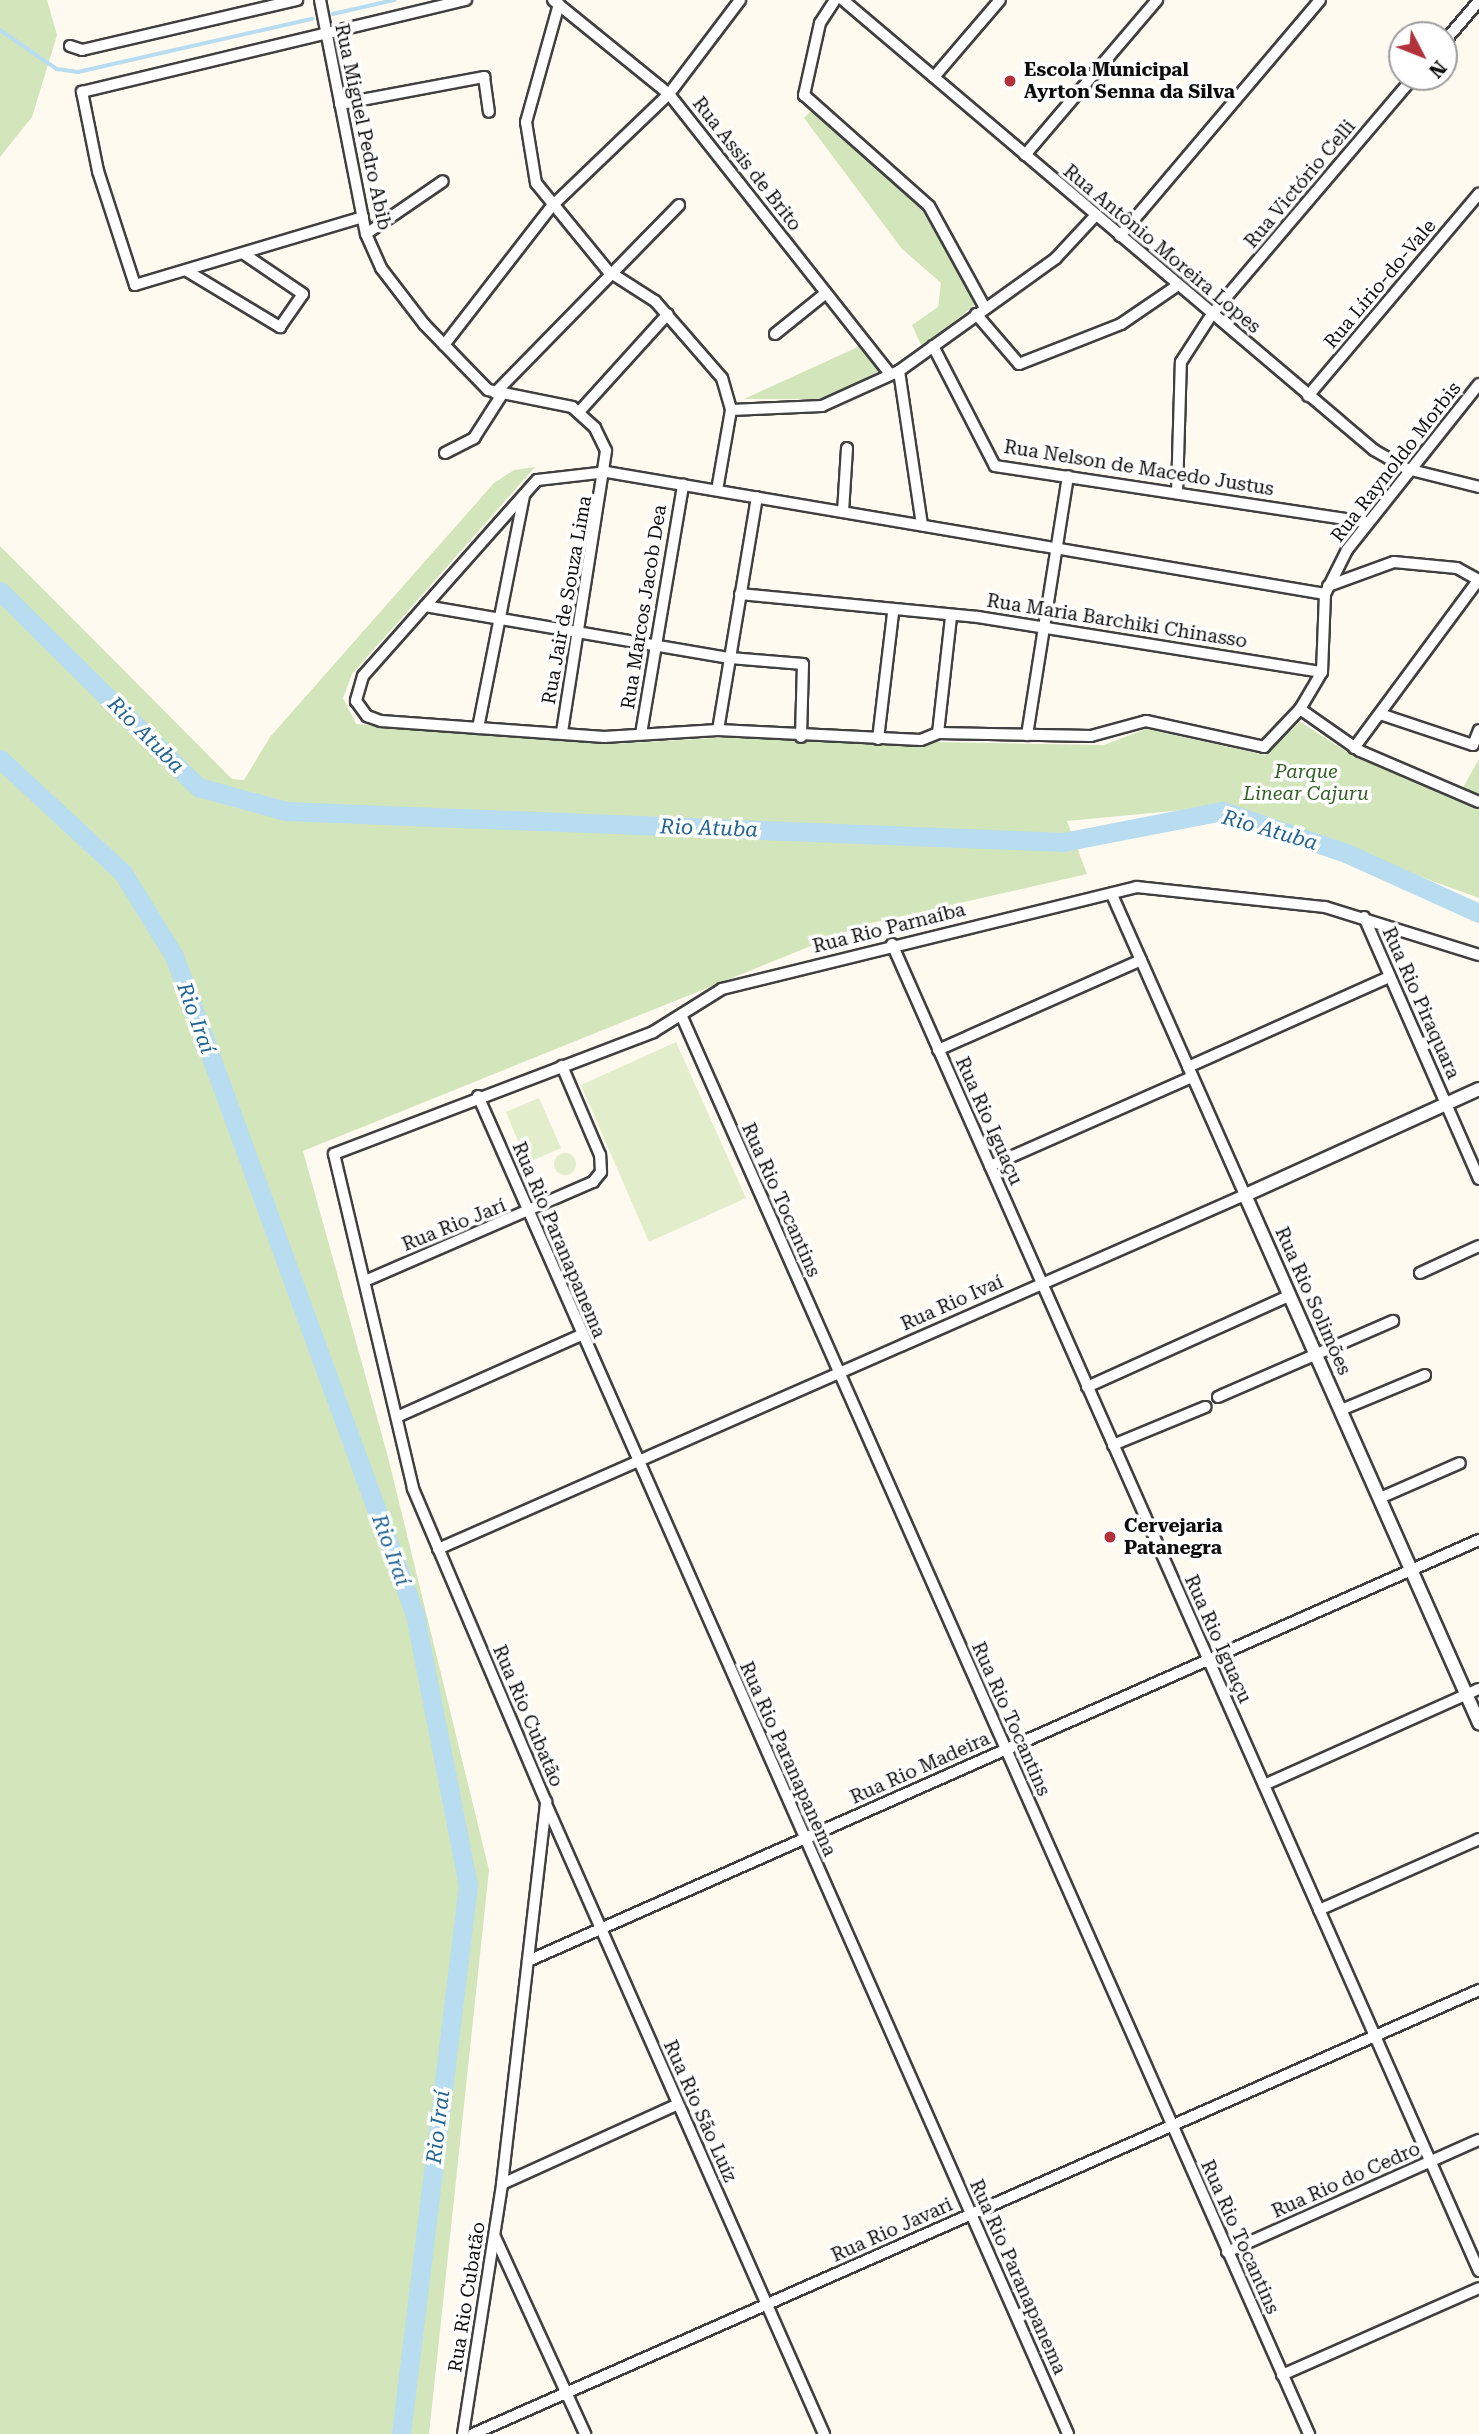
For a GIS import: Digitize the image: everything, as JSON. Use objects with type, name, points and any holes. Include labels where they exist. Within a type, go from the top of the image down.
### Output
[{"type":"street","points":[[70,47],[82,50],[297,0]]},
{"type":"street","name":"Rua Miguel Pedro Abib","points":[[320,0],[366,234],[386,274],[444,345],[498,395]]},
{"type":"street","points":[[363,217],[135,285],[98,171],[82,92],[466,0]]},
{"type":"street","points":[[444,345],[551,207],[670,94],[740,0]]},
{"type":"street","points":[[835,0],[820,23],[804,95],[929,206],[985,308]]},
{"type":"street","name":"Rua Antônio Moreira Lopes","points":[[843,0],[1308,396],[1407,469],[1479,486]]},
{"type":"street","points":[[934,77],[1000,0]]},
{"type":"street","points":[[1025,155],[1157,0]]},
{"type":"street","points":[[1120,236],[1320,0]]},
{"type":"street","points":[[1458,26],[1479,1]]},
{"type":"street","points":[[556,2],[525,131],[536,183],[551,207],[608,271],[668,314],[717,370],[731,410],[717,491]]},
{"type":"street","name":"Rua Assis de Brito","points":[[556,2],[670,94],[825,293],[894,372],[922,525]]},
{"type":"street","points":[[340,104],[484,77],[489,112]]},
{"type":"street","name":"Rua Victório Celli","points":[[1177,493],[1181,362],[1212,314],[1402,91]]},
{"type":"street","points":[[366,234],[443,181]]},
{"type":"street","name":"Rua Lírio-do-Vale","points":[[1308,396],[1479,194]]},
{"type":"street","points":[[445,453],[474,438],[498,395],[608,271],[679,205]]},
{"type":"street","points":[[731,410],[822,406],[894,372],[1062,253],[1096,215]]},
{"type":"street","points":[[187,271],[280,327],[303,294],[244,254]]},
{"type":"street","points":[[976,314],[1019,364],[1121,324],[1178,285]]},
{"type":"street","points":[[775,334],[825,293]]},
{"type":"street","points":[[579,412],[668,314]]},
{"type":"street","name":"Rua Nelson de Macedo Justus","points":[[933,346],[995,466],[1367,522]]},
{"type":"street","name":"Rua Raynoldo Morbis","points":[[1027,735],[1103,735],[1150,722],[1264,747],[1300,709],[1322,672],[1327,590],[1367,522],[1407,469],[1479,384]]},
{"type":"street","points":[[498,395],[555,401],[579,412],[602,439],[607,472]]},
{"type":"street","points":[[843,512],[847,448]]},
{"type":"street","points":[[1068,477],[1057,548],[1044,626],[1027,735],[938,733],[921,740],[801,737],[718,730],[641,734],[562,733],[375,720],[358,706],[359,682],[537,480],[607,472],[1057,548],[1327,590],[1394,562],[1457,568],[1479,580],[1354,748]]},
{"type":"street","name":"Rua Jair de Souza Lima","points":[[562,733],[607,472]]},
{"type":"street","name":"Rua Marcos Jacob Dea","points":[[641,734],[683,485]]},
{"type":"street","points":[[478,728],[524,495]]},
{"type":"street","points":[[718,730],[757,497]]},
{"type":"street","name":"Rua Maria Barchiki Chinasso","points":[[740,594],[893,613],[1044,626],[1322,672]]},
{"type":"street","points":[[425,606],[730,658],[803,664],[801,737]]},
{"type":"street","points":[[878,739],[893,613]]},
{"type":"street","points":[[938,733],[951,618]]},
{"type":"street","points":[[1300,709],[1354,748],[1469,795],[1479,802]]},
{"type":"street","points":[[1380,714],[1473,745],[1479,730]]},
{"type":"street","name":"Rua Rio Parnaíba","points":[[334,1154],[682,1017],[695,1000],[722,989],[892,944],[1137,887],[1191,889],[1364,917],[1479,955]]},
{"type":"street","name":"Rua Rio Solimões","points":[[1112,894],[1479,1723]]},
{"type":"street","name":"Rua Rio Piraquara","points":[[1364,917],[1479,1179]]},
{"type":"street","name":"Rua Rio Iguaçu","points":[[892,944],[1479,2271]]},
{"type":"street","points":[[938,1050],[1140,960]]},
{"type":"street","points":[[990,1166],[1389,977]]},
{"type":"street","name":"Rua Rio Tocantins","points":[[682,1017],[1309,2434]]},
{"type":"street","name":"Rua Rio Jarí","points":[[365,1281],[528,1214],[601,1172],[562,1066]]},
{"type":"street","name":"Rua Rio Ivaí","points":[[438,1549],[638,1464],[1479,1089]]},
{"type":"street","name":"Rua Rio Paranapanema","points":[[478,1096],[581,1335],[1068,2434]]},
{"type":"street","name":"Rua Rio Cubatão","points":[[334,1154],[399,1416],[413,1489],[546,1802],[502,2184],[463,2434]]},
{"type":"street","points":[[1420,1273],[1479,1246]]},
{"type":"street","points":[[1087,1387],[1289,1296]]},
{"type":"street","points":[[1218,1398],[1393,1321]]},
{"type":"street","points":[[399,1416],[581,1335]]},
{"type":"street","points":[[1342,1410],[1425,1375]]},
{"type":"street","points":[[1113,1445],[1205,1407]]},
{"type":"street","points":[[1380,1498],[1460,1463]]},
{"type":"street","name":"Rua Rio Madeira","points":[[528,1961],[1479,1540]]},
{"type":"street","points":[[1264,1785],[1479,1689]]},
{"type":"street","name":"Rua Rio São Luíz","points":[[546,1802],[599,1930],[824,2434]]},
{"type":"street","points":[[1319,1910],[1479,1839]]},
{"type":"street","name":"Rua Rio Javari","points":[[473,2434],[1479,1990]]},
{"type":"street","points":[[502,2184],[678,2104]]},
{"type":"street","name":"Rua Rio do Cedro","points":[[1227,2252],[1479,2140]]},
{"type":"street","points":[[494,2236],[585,2434]]},
{"type":"street","points":[[492,2251],[507,2262]]},
{"type":"street","points":[[1282,2375],[1479,2288]]},
{"type":"green space","points":[[0,0],[47,0],[57,35],[32,117],[0,157]]},
{"type":"green space","points":[[812,110],[924,210],[976,304],[922,347],[912,325],[938,307],[941,283],[902,249],[804,118]]},
{"type":"green space","points":[[860,346],[880,370],[845,391],[819,399],[744,399]]},
{"type":"green space","name":"Parque Linear Cajuru","points":[[535,467],[352,674],[343,698],[356,724],[613,744],[717,738],[1104,745],[1146,729],[1265,755],[1300,722],[1347,752],[1456,800],[1479,759],[1479,898],[1226,806],[1067,821],[1087,874],[863,925],[303,1151],[388,1457],[489,1870],[429,2434],[0,2434],[0,546],[232,779],[244,780],[270,737],[494,483],[514,470]]},
{"type":"green space","points":[[676,1042],[746,1198],[649,1242],[581,1085]]},
{"type":"green space","points":[[539,1098],[561,1148],[527,1163],[506,1112]]},
{"type":"green space","points":[[565,1153],[573,1156],[576,1164],[573,1172],[565,1175],[557,1172],[554,1164],[557,1156]]},
{"type":"waterway","points":[[333,14],[394,0]]},
{"type":"waterway","points":[[0,30],[57,69],[78,72],[312,19]]},
{"type":"waterway","name":"Rio Atuba","points":[[0,591],[198,787],[286,811],[1063,842],[1223,811],[1346,853],[1479,913]]},
{"type":"waterway","name":"Rio Iraí","points":[[0,759],[123,873],[174,956],[415,1615],[468,1885],[401,2434]]},
{"type":"place","name":"Escola Municipal Ayrton Senna da Silva","points":[[1010,81]]},
{"type":"place","name":"Cervejaria Patanegra","points":[[1110,1537]]}]
